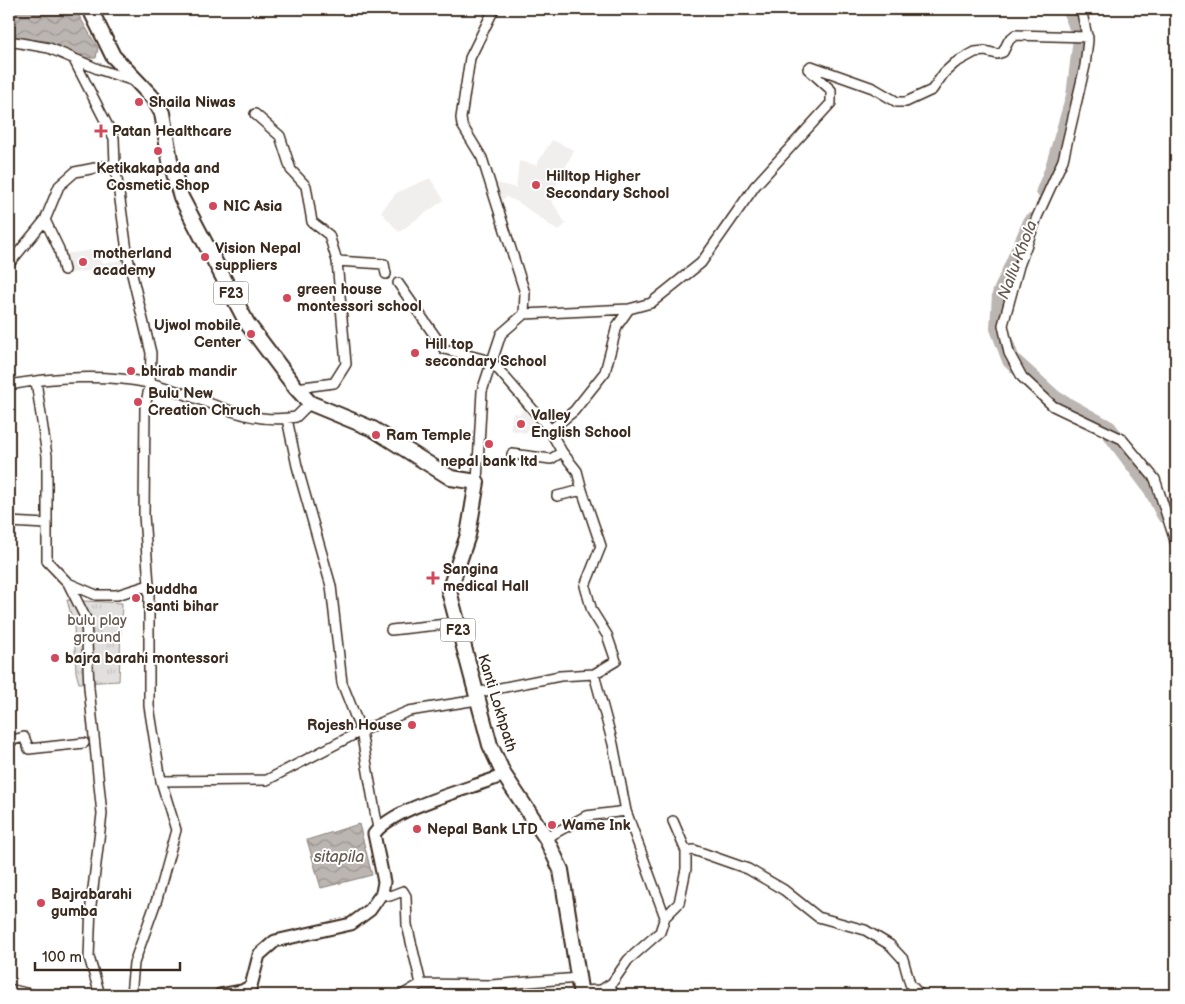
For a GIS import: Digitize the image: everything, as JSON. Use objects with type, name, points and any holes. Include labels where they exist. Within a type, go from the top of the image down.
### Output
[{"type":"main road","name":"F23","points":[[90,9],[113,56],[135,81],[154,98],[162,113],[170,160],[185,205],[247,323],[296,388],[310,403],[373,428],[451,478],[477,482]]},
{"type":"main road","name":"Kanti Lokhpath","points":[[477,482],[468,534],[449,591],[490,745],[504,775],[546,838],[561,870],[581,988]]},
{"type":"street","points":[[494,9],[470,58],[460,118],[462,125],[482,158],[525,293],[524,314]]},
{"type":"street","points":[[1081,9],[1088,37],[1085,66],[1062,160],[1034,225],[1019,266],[1003,325],[1009,353],[1022,377],[1053,406],[1122,439],[1155,480],[1176,544]]},
{"type":"street","points":[[477,482],[482,391],[501,334],[524,314],[629,309],[651,303],[701,264],[755,186],[831,103],[831,90],[808,69],[811,66],[873,88],[897,102],[906,102],[932,90],[944,73],[955,63],[974,52],[986,51],[997,54],[1003,52],[1009,40],[1015,36],[1088,37]]},
{"type":"street","points":[[9,41],[49,48],[98,70],[135,81]]},
{"type":"street","points":[[73,58],[114,138],[115,164],[128,258],[151,353],[150,384],[146,407],[144,515],[149,585],[149,706],[161,781],[176,830],[157,899],[134,963],[131,995]]},
{"type":"street","points":[[255,114],[280,136],[290,170],[306,186],[312,222],[329,235],[337,261],[346,364],[334,383],[296,388]]},
{"type":"street","points":[[9,264],[45,220],[59,186],[75,172],[115,164]]},
{"type":"street","points":[[45,220],[59,249],[64,270]]},
{"type":"street","points":[[337,261],[384,264],[386,274]]},
{"type":"street","points":[[161,781],[267,780],[361,731],[409,711],[560,676],[594,674],[616,661],[607,635],[592,611],[585,586],[601,546],[577,471],[549,431],[491,361],[444,349],[398,283]]},
{"type":"street","points":[[549,431],[574,411],[605,372],[617,326],[629,309]]},
{"type":"street","points":[[9,385],[36,381],[95,379],[150,384],[256,419],[287,419],[296,417],[310,403]]},
{"type":"street","points":[[36,381],[47,456],[48,510],[46,524],[48,561],[68,583],[86,619],[89,688],[102,814],[90,905],[89,957],[100,995]]},
{"type":"street","points":[[287,419],[297,466],[330,586],[342,683],[361,731],[378,829]]},
{"type":"street","points":[[512,454],[551,459],[562,452]]},
{"type":"street","points":[[557,496],[582,490]]},
{"type":"street","points":[[9,522],[46,524]]},
{"type":"street","points":[[68,583],[96,595],[117,596],[149,585]]},
{"type":"street","points":[[391,630],[456,623]]},
{"type":"street","points":[[594,674],[613,744],[626,811],[665,917]]},
{"type":"street","points":[[9,741],[24,737],[29,749],[84,743]]},
{"type":"street","points":[[220,995],[242,991],[251,986],[259,955],[275,941],[351,924],[370,910],[382,893],[384,882],[374,834],[378,829],[402,813],[504,775]]},
{"type":"street","points":[[546,838],[586,816],[626,811]]},
{"type":"street","points":[[402,995],[421,984],[601,990],[609,985],[633,955],[660,932],[665,917],[679,903],[686,869],[686,851],[673,821]]},
{"type":"street","points":[[686,851],[694,850],[748,870],[784,890],[818,916],[832,922],[866,930],[890,945],[903,959],[910,984],[920,995]]},
{"type":"street","points":[[382,893],[390,896],[403,891],[406,896],[408,925],[421,984]]},
{"type":"street","points":[[609,985],[615,995]]},
{"type":"street","points":[[9,990],[34,995]]},
{"type":"shaded area","name":"Hilltop Higher Secondary School","points":[[552,140],[574,150],[550,198],[566,224],[558,231],[518,202],[506,197],[502,200],[497,183],[516,188],[519,161],[536,165]]},
{"type":"shaded area","points":[[430,178],[444,200],[399,232],[381,212],[396,193]]},
{"type":"shaded area","name":"motherland academy","points":[[100,249],[102,263],[122,260],[123,266],[67,274],[64,254]]},
{"type":"shaded area","name":"Valley English School","points":[[524,407],[535,418],[526,433],[510,430],[513,413],[520,414]]},
{"type":"green space","name":"bulu play ground","points":[[67,600],[122,603],[119,681],[79,683],[76,672],[74,626]]},
{"type":"water","points":[[9,9],[75,9],[98,48],[96,58],[78,58],[50,42],[9,36]]},
{"type":"water","name":"sitapila","points":[[359,824],[372,875],[321,888],[307,840]]},
{"type":"waterway","name":"Nallu Khola","points":[[1045,191],[1053,171],[1075,96],[1082,38],[1071,9]]},
{"type":"waterway","name":"Nallu Khola","points":[[1032,222],[1001,294],[999,328],[1011,360],[1054,399],[1108,429],[1152,488],[1165,514]]},
{"type":"place","name":"Shaila Niwas","points":[[139,102]]},
{"type":"place","name":"Patan Healthcare","points":[[101,131]]},
{"type":"place","name":"Ketikakapada and Cosmetic Shop","points":[[158,151]]},
{"type":"place","name":"Hilltop Higher Secondary School","points":[[536,185]]},
{"type":"place","name":"NIC Asia","points":[[213,206]]},
{"type":"place","name":"Vision Nepal suppliers","points":[[205,257]]},
{"type":"place","name":"motherland academy","points":[[83,262]]},
{"type":"place","name":"green house montessori school","points":[[287,298]]},
{"type":"place","name":"Ujwol mobile Center","points":[[251,334]]},
{"type":"place","name":"Hill top secondary School","points":[[415,353]]},
{"type":"place","name":"bhirab mandir","points":[[131,371]]},
{"type":"place","name":"Bulu New Creation Chruch","points":[[138,402]]},
{"type":"place","name":"Valley English School","points":[[521,424]]},
{"type":"place","name":"Ram Temple","points":[[376,435]]},
{"type":"place","name":"nepal bank ltd","points":[[489,444]]},
{"type":"place","name":"Sangina medical Hall","points":[[433,578]]},
{"type":"place","name":"buddha santi bihar","points":[[136,598]]},
{"type":"place","name":"bajra barahi montessori","points":[[55,658]]},
{"type":"place","name":"Rojesh House","points":[[412,725]]},
{"type":"place","name":"Wame Ink","points":[[552,825]]},
{"type":"place","name":"Nepal Bank LTD","points":[[417,829]]},
{"type":"place","name":"Bajrabarahi gumba","points":[[41,903]]}]
